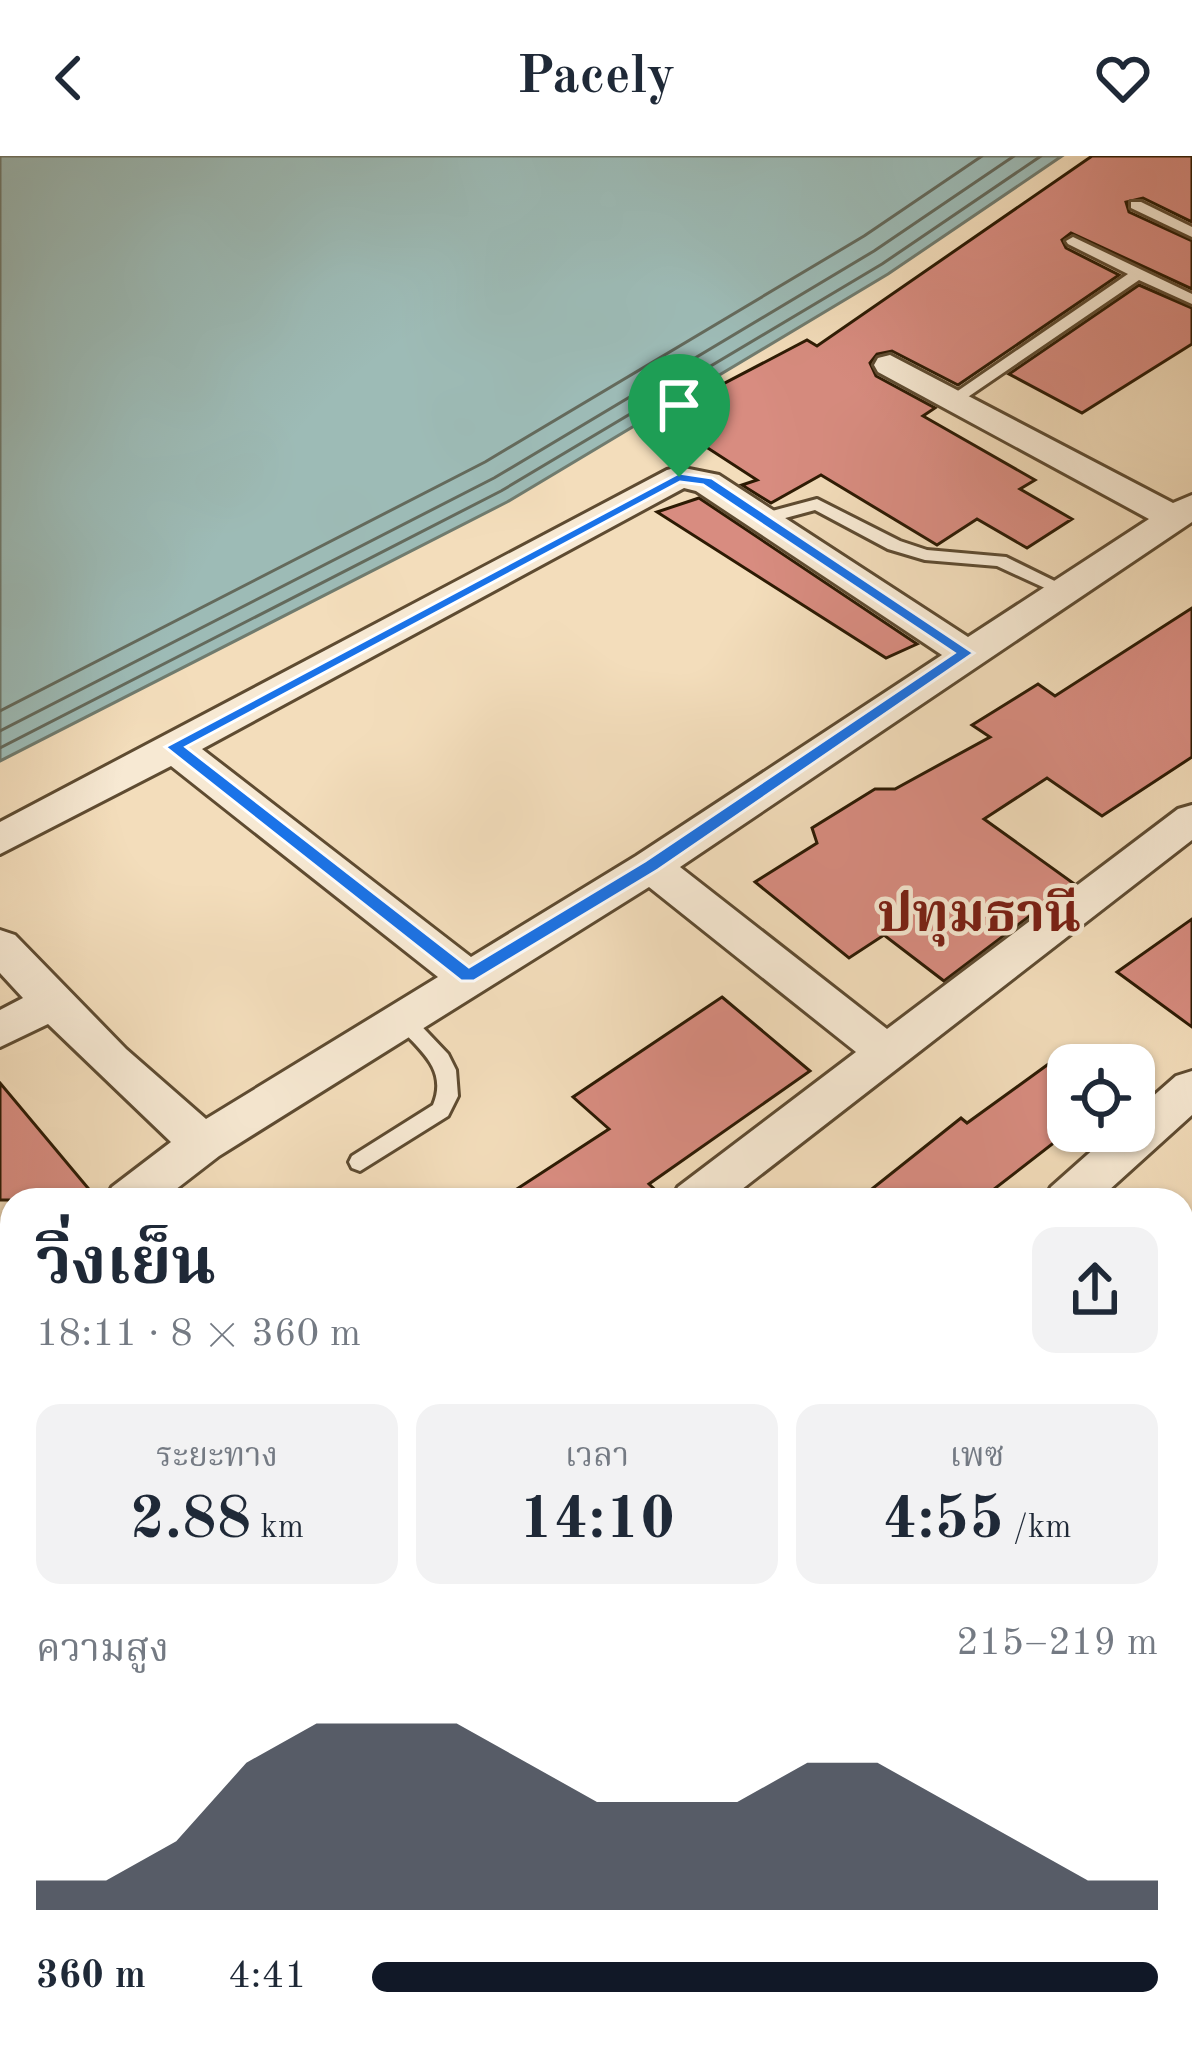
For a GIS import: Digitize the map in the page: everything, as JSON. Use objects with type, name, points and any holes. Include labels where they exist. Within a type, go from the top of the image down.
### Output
[{"type":"street","points":[[890,365],[1183,512]]},
{"type":"street","points":[[0,840],[679,477],[707,482],[965,653]]},
{"type":"street","points":[[144,1188],[203,1143],[651,866],[1183,512]]},
{"type":"street","points":[[173,747],[468,976]]},
{"type":"street","points":[[710,1188],[1192,819]]},
{"type":"street","points":[[651,866],[886,1052]]},
{"type":"street","points":[[0,946],[110,1061],[203,1143]]},
{"type":"street","points":[[0,1030],[56,1000]]},
{"type":"street","points":[[1080,1188],[1192,1088]]},
{"type":"lane","points":[[1136,205],[1192,233]]},
{"type":"lane","points":[[1072,242],[1192,300]]},
{"type":"lane","points":[[953,400],[1138,274]]},
{"type":"lane","points":[[763,519],[817,504],[894,545],[926,555],[1000,562],[1064,590]]},
{"type":"lane","points":[[360,1162],[441,1110],[448,1099],[452,1078],[442,1059],[402,1018]]},
{"type":"water","points":[[0,156],[1062,156],[888,274],[507,502],[0,761]]},
{"type":"building","points":[[1092,156],[1192,156],[1192,222],[1143,198],[1126,202],[1129,212],[1192,241],[1192,289],[1071,233],[1062,240],[1066,248],[1119,275],[958,385],[892,351],[877,354],[870,363],[876,376],[935,408],[923,416],[1035,480],[1020,489],[1072,519],[1027,548],[977,519],[937,545],[821,475],[771,503],[742,485],[757,480],[660,417],[807,340],[817,346]]},
{"type":"building","points":[[1139,285],[1192,308],[1192,344],[1082,413],[1009,374]]},
{"type":"building","points":[[699,498],[917,644],[886,658],[657,512]]},
{"type":"building","points":[[1192,608],[1192,757],[1102,816],[1047,778],[984,819],[1073,883],[944,981],[884,935],[849,958],[755,882],[817,843],[812,828],[875,789],[895,789],[990,737],[972,725],[1038,684],[1055,696]]},
{"type":"building","points":[[1192,919],[1192,1027],[1117,972]]},
{"type":"building","points":[[722,997],[810,1071],[649,1184],[653,1188],[518,1188],[609,1129],[573,1097]]},
{"type":"building","points":[[1047,1065],[1047,1148],[995,1188],[873,1188],[961,1118],[967,1123]]},
{"type":"building","points":[[0,1083],[88,1188],[0,1188]]},
{"type":"district","name":"ปทุมธานี","points":[[979,912]]},
{"type":"route","points":[[679,477],[707,482],[965,653],[651,866],[468,976],[173,747],[669,481],[679,477]]}]
